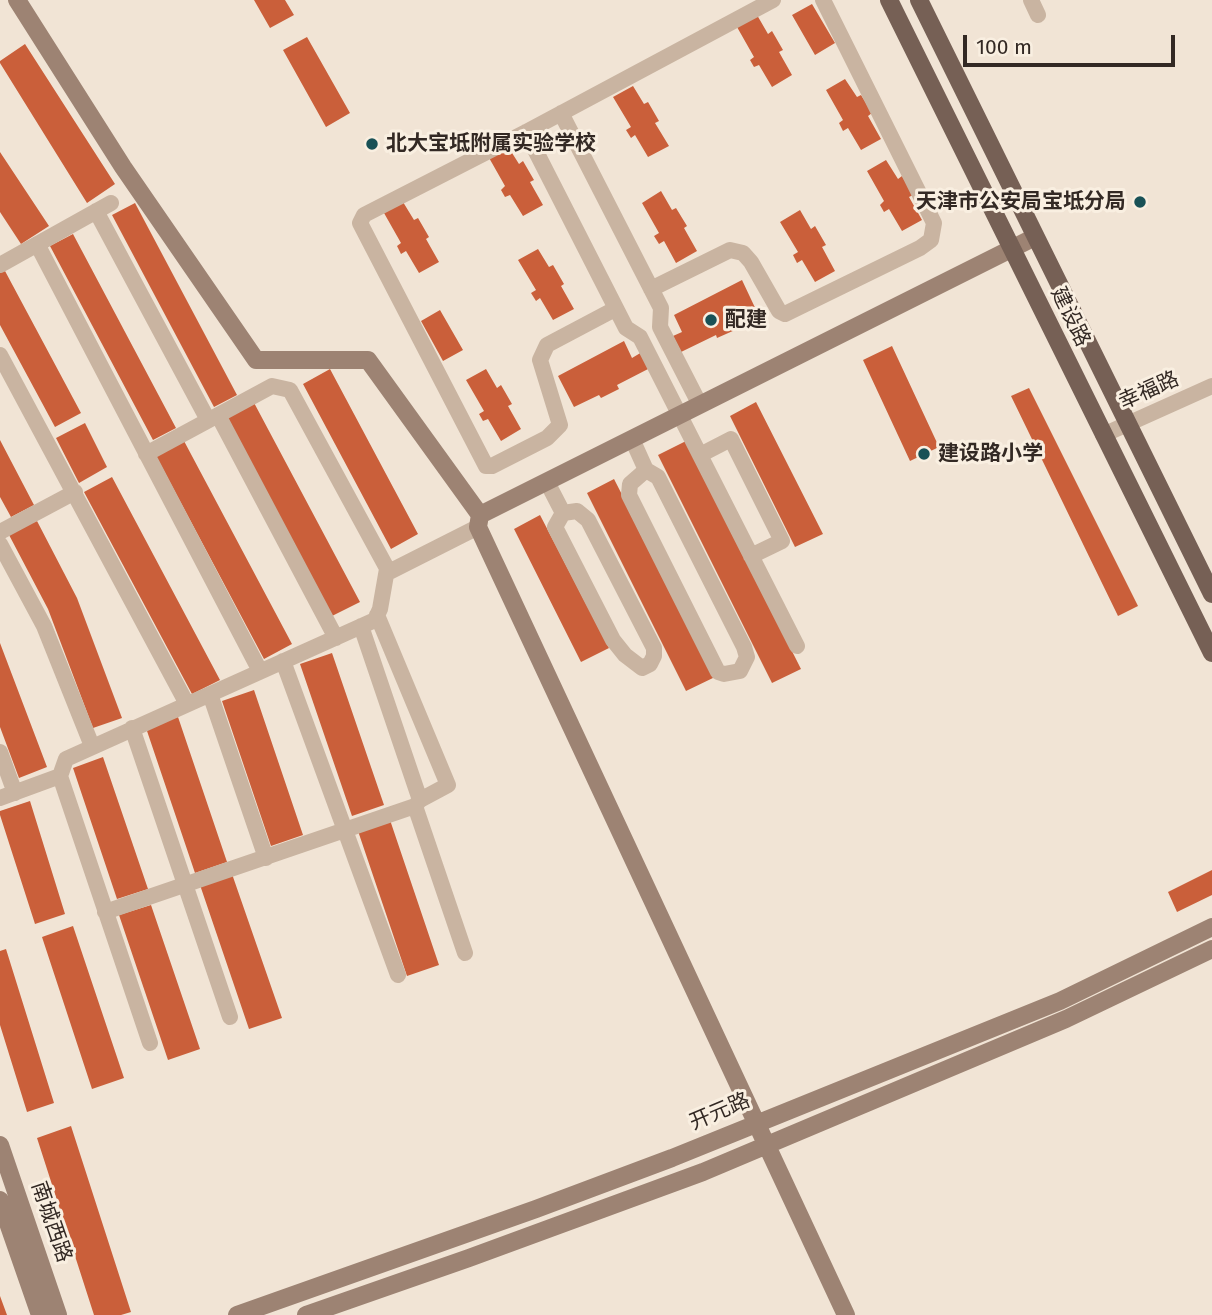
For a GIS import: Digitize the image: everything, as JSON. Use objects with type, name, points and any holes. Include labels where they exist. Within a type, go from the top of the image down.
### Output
[{"type":"main road","points":[[18,0],[122,167],[256,360],[368,360],[480,521],[846,1315]]},
{"type":"main road","name":"建设路","points":[[889,0],[1212,653]]},
{"type":"main road","name":"建设路","points":[[919,0],[1212,594]]},
{"type":"main road","points":[[480,521],[547,482],[1035,237]]},
{"type":"main road","name":"开元路","points":[[237,1315],[672,1157],[1060,1001],[1212,927]]},
{"type":"main road","points":[[306,1315],[582,1218],[703,1172],[1066,1019],[1212,949]]},
{"type":"main road","name":"南城西路","points":[[0,1145],[58,1315]]},
{"type":"main road","name":"南城西路","points":[[0,1200],[40,1315]]},
{"type":"street","points":[[615,309],[547,345],[543,352],[540,360],[560,425],[547,438],[492,466],[486,466],[360,223],[364,215],[773,0]]},
{"type":"street","points":[[651,289],[730,250],[743,253],[751,262],[779,311],[785,314],[920,248],[931,240],[934,223],[823,0]]},
{"type":"street","points":[[1031,0],[1038,15]]},
{"type":"street","points":[[561,113],[661,308],[660,327],[700,405]]},
{"type":"street","points":[[526,132],[625,328],[640,337],[797,646]]},
{"type":"street","points":[[0,265],[111,203]]},
{"type":"street","points":[[96,211],[335,638]]},
{"type":"street","points":[[37,244],[260,671]]},
{"type":"street","points":[[640,337],[660,327]]},
{"type":"street","points":[[0,355],[187,704]]},
{"type":"street","points":[[146,453],[272,386],[290,390],[389,572],[480,521]]},
{"type":"street","name":"幸福路","points":[[1104,435],[1212,386]]},
{"type":"street","points":[[632,439],[646,470],[658,477],[744,647],[747,657],[740,671],[724,674],[718,672],[629,495],[630,484],[646,470]]},
{"type":"street","points":[[700,455],[731,439],[737,450],[782,541],[751,556]]},
{"type":"street","points":[[547,482],[563,513]]},
{"type":"street","points":[[75,492],[1,532],[44,626],[92,746]]},
{"type":"street","points":[[577,511],[588,520],[653,648],[654,656],[650,664],[642,668],[625,655],[613,640],[555,527],[563,513],[577,511]]},
{"type":"street","points":[[150,1043],[60,776],[66,760],[375,620],[387,569]]},
{"type":"street","points":[[106,912],[345,831],[418,803],[448,785],[377,615]]},
{"type":"street","points":[[361,626],[465,953]]},
{"type":"street","points":[[283,661],[398,975]]},
{"type":"street","points":[[210,694],[265,858]]},
{"type":"street","points":[[132,728],[230,1017]]},
{"type":"street","points":[[0,752],[7,795],[60,776]]},
{"type":"building","points":[[254,0],[285,0],[294,15],[270,28]]},
{"type":"building","points":[[812,4],[835,43],[815,55],[792,15]]},
{"type":"building","points":[[757,15],[768,34],[772,31],[783,50],[779,52],[792,75],[772,87],[759,65],[754,67],[750,60],[754,57],[737,27]]},
{"type":"building","points":[[307,37],[350,113],[326,127],[283,50]]},
{"type":"building","points":[[25,44],[115,184],[87,203],[0,63]]},
{"type":"building","points":[[845,79],[857,97],[861,95],[872,113],[868,116],[881,139],[861,150],[848,128],[843,131],[839,123],[843,120],[826,90]]},
{"type":"building","points":[[633,86],[644,104],[648,102],[659,121],[655,123],[669,146],[648,157],[635,135],[631,138],[626,130],[631,127],[613,97]]},
{"type":"building","points":[[507,145],[519,164],[523,161],[534,180],[530,182],[543,205],[523,216],[510,195],[505,197],[501,190],[505,186],[488,156]]},
{"type":"building","points":[[0,152],[49,226],[21,244],[0,212]]},
{"type":"building","points":[[886,160],[898,179],[902,176],[913,195],[909,197],[922,220],[902,231],[889,209],[884,212],[880,205],[884,201],[867,171]]},
{"type":"building","points":[[661,191],[672,210],[676,208],[687,226],[684,228],[697,251],[676,263],[664,241],[659,244],[654,236],[659,233],[642,203]]},
{"type":"building","points":[[403,202],[414,220],[418,218],[439,262],[419,273],[406,251],[401,254],[397,246],[401,243],[384,213]]},
{"type":"building","points":[[135,203],[237,395],[214,407],[112,215]]},
{"type":"building","points":[[800,210],[811,229],[815,226],[826,245],[822,247],[835,271],[815,282],[802,260],[797,263],[793,255],[798,252],[780,222]]},
{"type":"building","points":[[73,234],[176,428],[153,440],[50,246]]},
{"type":"building","points":[[538,249],[549,267],[553,265],[574,309],[553,320],[540,298],[536,301],[531,293],[536,290],[518,260]]},
{"type":"building","points":[[5,271],[81,413],[55,427],[0,325],[0,273]]},
{"type":"building","name":"配建","points":[[742,280],[758,314],[733,326],[735,330],[717,338],[716,335],[681,352],[673,336],[682,332],[674,315]]},
{"type":"building","points":[[440,310],[463,350],[443,361],[421,321]]},
{"type":"building","points":[[624,341],[632,358],[642,352],[650,368],[617,385],[619,389],[574,407],[558,376]]},
{"type":"building","points":[[892,346],[939,447],[910,461],[863,360]]},
{"type":"building","points":[[330,369],[418,534],[391,549],[303,384]]},
{"type":"building","points":[[486,369],[497,388],[501,385],[512,404],[508,406],[521,429],[501,441],[488,419],[483,421],[479,414],[484,411],[466,380]]},
{"type":"building","points":[[1029,388],[1138,606],[1118,616],[1011,396]]},
{"type":"building","points":[[252,399],[360,602],[332,616],[224,414]]},
{"type":"building","points":[[756,402],[823,534],[795,547],[730,416]]},
{"type":"building","points":[[85,423],[107,467],[79,483],[56,438]]},
{"type":"building","points":[[0,440],[34,505],[11,517],[0,497]]},
{"type":"building","points":[[184,441],[292,644],[264,659],[156,456]]},
{"type":"building","points":[[686,441],[801,669],[772,683],[658,455]]},
{"type":"building","points":[[112,477],[220,680],[192,694],[84,492]]},
{"type":"building","points":[[614,479],[715,677],[686,691],[587,493]]},
{"type":"building","points":[[540,515],[609,648],[581,662],[514,529]]},
{"type":"building","points":[[37,521],[77,598],[122,718],[93,728],[48,609],[8,533]]},
{"type":"building","points":[[0,643],[47,767],[19,778],[0,727]]},
{"type":"building","points":[[332,653],[384,805],[352,816],[300,664]]},
{"type":"building","points":[[254,690],[303,835],[271,846],[222,701]]},
{"type":"building","points":[[178,717],[227,862],[195,873],[146,728]]},
{"type":"building","points":[[103,757],[148,889],[117,899],[73,768]]},
{"type":"building","points":[[30,801],[65,914],[35,924],[0,815],[0,811]]},
{"type":"building","points":[[390,820],[439,965],[407,976],[358,831]]},
{"type":"building","points":[[1212,870],[1212,895],[1177,912],[1168,892]]},
{"type":"building","points":[[232,874],[282,1018],[249,1029],[200,885]]},
{"type":"building","points":[[151,905],[200,1049],[168,1060],[119,915]]},
{"type":"building","points":[[73,926],[124,1078],[92,1089],[42,937]]},
{"type":"building","points":[[6,949],[54,1103],[27,1112],[0,1025],[0,951]]},
{"type":"building","points":[[71,1126],[131,1312],[121,1315],[94,1315],[37,1138]]},
{"type":"building","points":[[0,1296],[7,1315],[0,1315]]},
{"type":"place","name":"北大宝坻附属实验学校","points":[[372,144]]},
{"type":"place","name":"天津市公安局宝坻分局","points":[[1140,202]]},
{"type":"place","name":"配建","points":[[711,320]]},
{"type":"place","name":"建设路小学","points":[[924,454]]}]
